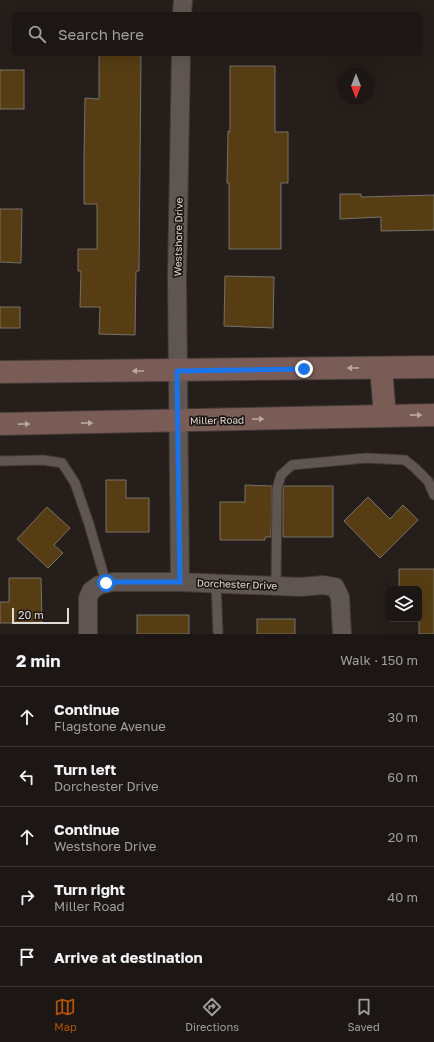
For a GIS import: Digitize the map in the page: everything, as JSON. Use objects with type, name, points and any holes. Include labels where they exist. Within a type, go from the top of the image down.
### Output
[{"type":"main road","points":[[0,372],[434,367]]},
{"type":"main road","points":[[381,368],[385,416]]},
{"type":"main road","name":"Miller Road","points":[[0,424],[434,415]]},
{"type":"street","points":[[182,12],[183,0]]},
{"type":"street","name":"Westshore Drive","points":[[178,421],[177,269],[181,56]]},
{"type":"street","points":[[178,421],[180,582]]},
{"type":"street","name":"Dorchester Drive","points":[[106,583],[180,582],[276,586],[322,585],[335,588],[340,597],[342,634]]},
{"type":"street","points":[[88,634],[88,598],[91,591],[99,585],[106,583]]},
{"type":"lane","points":[[276,586],[277,489],[281,475],[292,465],[366,458],[405,460],[428,481],[434,495]]},
{"type":"lane","points":[[0,461],[43,460],[62,463],[75,483],[89,524],[106,583]]},
{"type":"lane","points":[[216,583],[218,634]]},
{"type":"building","points":[[99,56],[141,56],[139,271],[136,271],[135,335],[99,334],[100,307],[80,307],[81,271],[78,271],[78,249],[97,249],[97,204],[84,204],[85,98],[99,99]]},
{"type":"building","points":[[230,66],[275,66],[275,132],[288,132],[288,183],[281,183],[281,249],[229,249],[229,183],[227,183],[228,131],[230,132]]},
{"type":"building","points":[[0,70],[24,70],[24,109],[0,109]]},
{"type":"building","points":[[340,194],[361,194],[361,197],[434,195],[434,230],[381,231],[381,217],[340,219]]},
{"type":"building","points":[[0,209],[22,209],[21,263],[0,262]]},
{"type":"building","points":[[225,276],[274,277],[273,328],[224,326]]},
{"type":"building","points":[[0,307],[20,307],[20,328],[0,328]]},
{"type":"building","points":[[106,480],[126,480],[126,498],[149,498],[149,532],[106,532]]},
{"type":"building","points":[[245,485],[272,486],[271,537],[265,537],[265,540],[220,540],[220,502],[245,502]]},
{"type":"building","points":[[284,486],[333,486],[333,537],[283,537]]},
{"type":"building","points":[[368,497],[390,519],[403,505],[418,520],[380,558],[344,521]]},
{"type":"building","points":[[47,507],[70,528],[54,545],[63,553],[48,568],[17,539]]},
{"type":"building","points":[[399,569],[434,569],[434,634],[419,634],[419,622],[422,622],[422,586],[399,586]]},
{"type":"building","points":[[9,578],[41,578],[42,623],[0,623],[0,602],[9,602]]},
{"type":"building","points":[[137,615],[189,615],[189,634],[137,634]]},
{"type":"building","points":[[257,619],[295,619],[295,634],[257,634]]},
{"type":"route","points":[[106,583],[180,582],[177,371],[304,369]]}]
